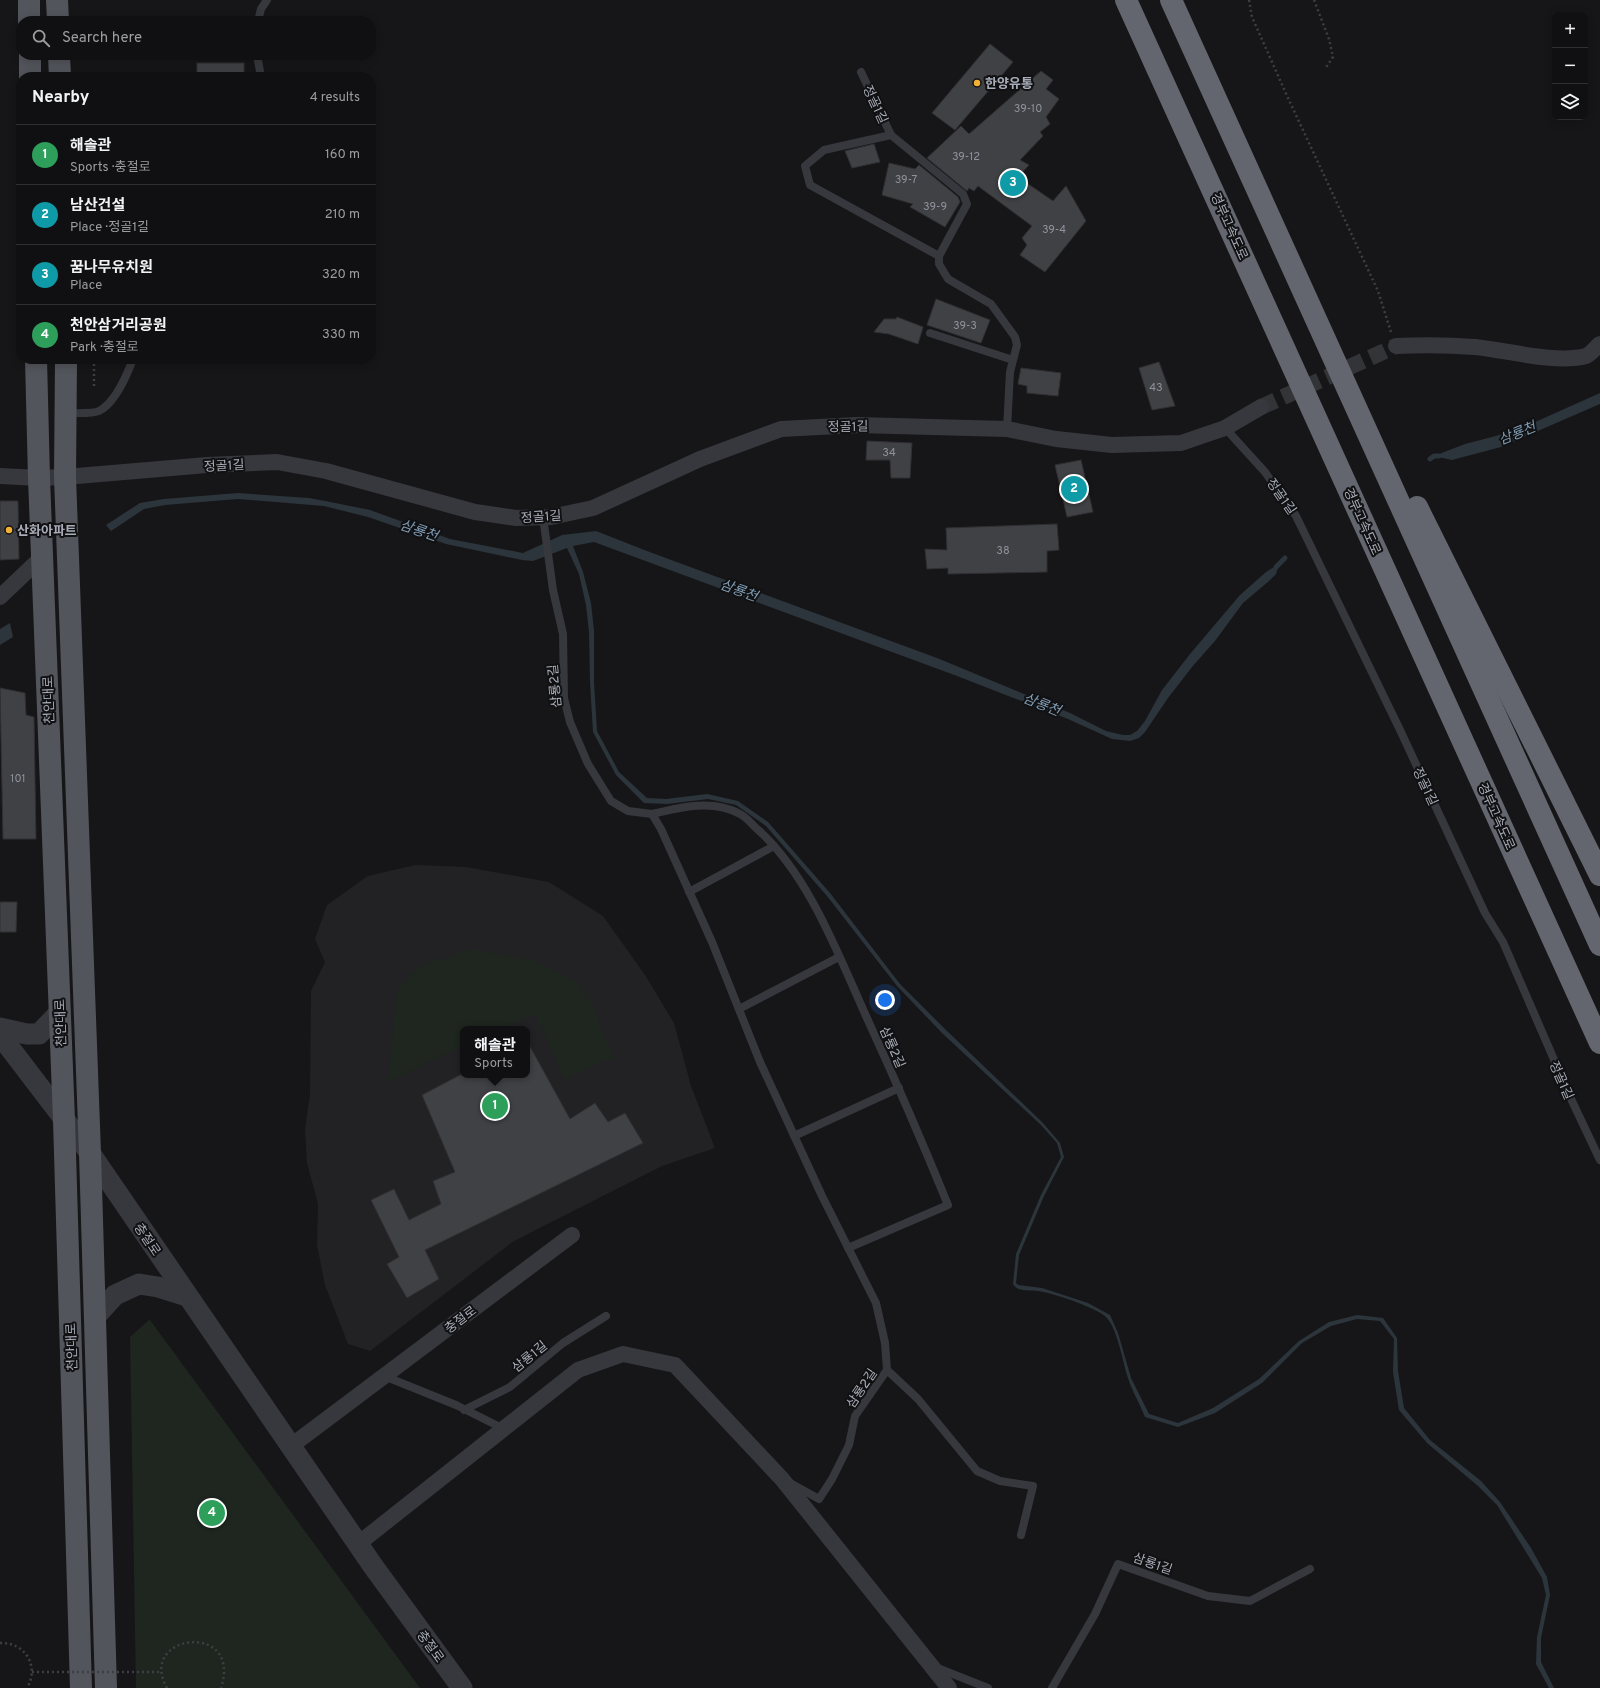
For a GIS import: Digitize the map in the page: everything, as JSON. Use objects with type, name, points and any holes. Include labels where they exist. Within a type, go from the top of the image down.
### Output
[{"type":"highway","name":"경부고속도로","points":[[1126,0],[1600,1043]]},
{"type":"highway","points":[[1171,0],[1600,945]]},
{"type":"highway","points":[[1209,84],[1465,605],[1600,875]]},
{"type":"main road","points":[[29,0],[29,16]]},
{"type":"main road","points":[[57,0],[58,16]]},
{"type":"main road","points":[[30,60],[30,72]]},
{"type":"main road","points":[[59,60],[60,72]]},
{"type":"main road","name":"천안대로","points":[[34,364],[64,1120],[81,1688]]},
{"type":"main road","name":"천안대로","points":[[66,364],[64,413],[65,477],[90,1153],[106,1688]]},
{"type":"street","points":[[1396,346],[1440,345],[1476,347],[1519,354],[1562,358],[1588,355],[1600,344]]},
{"type":"street","name":"정골1길","points":[[39,478],[207,465],[277,462],[326,471],[475,512],[516,518],[551,517],[593,508],[700,459],[781,429],[857,425],[1007,429],[1056,439],[1112,445],[1181,443],[1225,428],[1261,407]]},
{"type":"street","points":[[0,476],[39,478]]},
{"type":"street","points":[[0,483],[39,478]]},
{"type":"street","points":[[0,597],[42,557]]},
{"type":"street","points":[[0,1028],[27,1034],[39,1034],[60,1012]]},
{"type":"street","name":"충절로","points":[[0,1035],[90,1153],[358,1544],[462,1688]]},
{"type":"street","name":"충절로","points":[[291,1446],[572,1235]]},
{"type":"street","points":[[95,1317],[115,1295],[139,1284],[187,1296]]},
{"type":"street","points":[[358,1544],[578,1370],[623,1354],[675,1365],[782,1479],[949,1688]]},
{"type":"lane","points":[[259,16],[261,9],[267,0]]},
{"type":"lane","points":[[258,60],[260,72]]},
{"type":"lane","name":"정골1길","points":[[861,72],[891,135],[964,194],[966,204],[939,256],[810,185],[805,166],[824,150],[891,135]]},
{"type":"lane","points":[[939,256],[939,264],[948,280],[991,304],[1008,325],[1015,337],[1017,345],[1010,372],[1007,429]]},
{"type":"lane","points":[[930,333],[1013,360]]},
{"type":"lane","points":[[64,413],[98,411],[115,397],[131,364]]},
{"type":"lane","name":"정골1길","points":[[1225,428],[1265,472],[1296,516],[1401,732],[1485,912],[1503,942],[1572,1101],[1600,1160]]},
{"type":"lane","name":"삼룡2길","points":[[543,517],[553,590],[564,634],[564,698],[570,722],[588,764],[611,801],[628,811],[652,814],[685,807],[716,805],[741,814],[763,834],[789,862],[810,898],[839,957],[914,1121],[948,1205],[848,1248]]},
{"type":"lane","name":"삼룡2길","points":[[652,814],[689,892],[760,1062],[822,1196],[876,1303],[885,1343],[887,1370],[855,1416],[849,1444],[832,1479],[819,1498],[782,1479]]},
{"type":"lane","points":[[689,892],[774,846]]},
{"type":"lane","points":[[739,1009],[839,957]]},
{"type":"lane","points":[[794,1136],[899,1088]]},
{"type":"lane","name":"삼룡1길","points":[[464,1410],[510,1386],[563,1343],[606,1316]]},
{"type":"lane","points":[[887,1370],[918,1399],[976,1471],[1000,1482],[1033,1486],[1021,1536]]},
{"type":"lane","points":[[384,1376],[456,1405],[504,1429]]},
{"type":"lane","name":"삼룡1길","points":[[1052,1688],[1095,1614],[1118,1564],[1208,1596],[1250,1601],[1310,1569]]},
{"type":"lane","points":[[932,1665],[988,1688]]},
{"type":"path","points":[[1249,0],[1252,17],[1378,291],[1396,346]]},
{"type":"path","points":[[1314,0],[1329,39],[1333,57],[1324,69]]},
{"type":"path","points":[[94,364],[94,387]]},
{"type":"path","points":[[167,1688],[162,1672],[165,1658],[173,1648],[186,1642],[198,1641],[207,1644],[222,1658],[224,1669],[221,1688]]},
{"type":"path","points":[[0,1643],[11,1644],[25,1652],[30,1659],[32,1679],[27,1688]]},
{"type":"path","points":[[32,1672],[162,1672]]},
{"type":"shaded area","points":[[415,865],[466,867],[549,882],[603,916],[645,975],[674,1023],[691,1086],[715,1148],[662,1166],[514,1241],[370,1351],[348,1344],[325,1285],[317,1245],[318,1204],[307,1163],[305,1129],[310,1094],[311,991],[325,962],[315,939],[327,905],[368,876]]},
{"type":"shaded area","points":[[472,949],[532,960],[576,981],[595,1009],[602,1033],[614,1057],[565,1079],[535,1014],[507,1026],[460,1026],[460,1046],[388,1082],[397,989],[418,967]]},
{"type":"shaded area","points":[[149,1320],[420,1688],[136,1688],[130,1337]]},
{"type":"water","points":[[1600,393],[1600,404],[1501,447],[1452,460],[1434,456],[1465,444],[1515,431]]},
{"type":"water","points":[[238,493],[309,498],[370,510],[450,539],[523,553],[562,535],[596,531],[937,658],[1070,713],[1106,731],[1123,735],[1130,735],[1137,731],[1145,721],[1162,690],[1190,654],[1240,595],[1266,572],[1279,564],[1276,574],[1243,603],[1215,641],[1192,667],[1168,698],[1145,732],[1139,738],[1130,741],[1112,739],[1068,719],[957,676],[594,542],[573,546],[583,572],[591,603],[594,631],[594,682],[597,731],[619,772],[647,798],[666,799],[707,794],[738,801],[768,822],[830,893],[900,984],[1043,1123],[1060,1143],[1064,1157],[1044,1196],[1019,1255],[1016,1283],[1018,1285],[1042,1288],[1088,1303],[1110,1315],[1118,1333],[1131,1378],[1149,1414],[1178,1423],[1213,1408],[1259,1379],[1299,1341],[1329,1322],[1357,1315],[1383,1318],[1397,1338],[1398,1371],[1404,1408],[1430,1440],[1481,1481],[1500,1502],[1531,1548],[1547,1577],[1550,1595],[1541,1638],[1541,1662],[1554,1688],[1549,1688],[1536,1664],[1537,1637],[1546,1595],[1542,1578],[1497,1505],[1478,1486],[1427,1443],[1399,1410],[1393,1372],[1394,1339],[1380,1321],[1357,1319],[1331,1326],[1302,1343],[1262,1383],[1215,1413],[1178,1427],[1145,1417],[1130,1383],[1113,1329],[1106,1317],[1093,1309],[1063,1297],[1045,1292],[1015,1287],[1013,1284],[1016,1254],[1041,1195],[1061,1157],[1057,1143],[1041,1125],[942,1033],[897,986],[827,896],[766,826],[736,805],[708,799],[667,804],[644,803],[616,775],[593,732],[589,632],[586,605],[579,574],[567,548],[533,561],[522,560],[446,544],[368,517],[324,506],[238,499],[165,505],[144,509],[111,531],[106,525],[140,503],[164,499]]},
{"type":"water","points":[[10,623],[13,637],[0,645],[0,629]]},
{"type":"building","name":"한양유통","points":[[990,44],[1013,62],[955,130],[932,113]]},
{"type":"building","points":[[197,63],[244,63],[244,72],[197,72]]},
{"type":"building","points":[[1041,71],[1053,80],[1046,89],[1059,99],[1046,117],[1050,124],[1040,132],[1043,136],[1020,160],[1029,165],[1018,177],[1053,201],[1066,186],[1086,221],[1045,272],[1020,255],[1027,245],[1022,238],[1032,226],[978,186],[974,191],[969,188],[967,191],[927,158],[961,126],[969,134]]},
{"type":"building","points":[[874,144],[880,162],[852,168],[845,151]]},
{"type":"building","points":[[889,163],[915,169],[919,165],[958,197],[960,202],[945,227],[910,207],[913,204],[882,195]]},
{"type":"building","points":[[936,299],[990,320],[981,343],[927,325]]},
{"type":"building","points":[[897,317],[923,327],[918,344],[889,334],[874,332],[884,319],[896,319]]},
{"type":"building","points":[[1159,362],[1175,406],[1152,410],[1139,368]]},
{"type":"building","points":[[1021,368],[1061,373],[1058,396],[1027,393],[1027,386],[1018,384]]},
{"type":"building","points":[[867,441],[912,443],[910,478],[891,478],[890,460],[866,460]]},
{"type":"building","points":[[1081,460],[1093,512],[1067,517],[1055,465]]},
{"type":"building","name":"산화아파트","points":[[0,501],[18,501],[19,559],[0,560]]},
{"type":"building","points":[[1057,524],[1059,550],[1047,551],[1047,572],[948,574],[948,568],[927,569],[925,549],[947,550],[946,528]]},
{"type":"building","points":[[0,688],[25,693],[26,715],[34,717],[36,839],[3,839]]},
{"type":"building","points":[[0,902],[17,902],[16,932],[0,932]]},
{"type":"building","points":[[530,1046],[570,1119],[595,1103],[608,1122],[625,1113],[643,1143],[425,1250],[439,1279],[407,1298],[387,1264],[399,1257],[371,1200],[394,1189],[409,1220],[441,1204],[433,1181],[455,1172],[422,1095],[460,1075],[460,1078],[530,1078]]},
{"type":"waterway","name":"삼룡천","points":[[1430,459],[1434,456],[1439,456]]},
{"type":"waterway","name":"삼룡천","points":[[1276,567],[1285,558]]},
{"type":"tunnel","points":[[1261,407],[1396,346]]},
{"type":"place","name":"한양유통","points":[[977,83]]},
{"type":"place","name":"꿈나무유치원","points":[[1013,183]]},
{"type":"place","name":"남산건설","points":[[1074,489]]},
{"type":"place","name":"산화아파트","points":[[9,530]]},
{"type":"place","name":"해솔관","points":[[495,1106]]},
{"type":"place","name":"천안삼거리공원","points":[[212,1513]]}]
